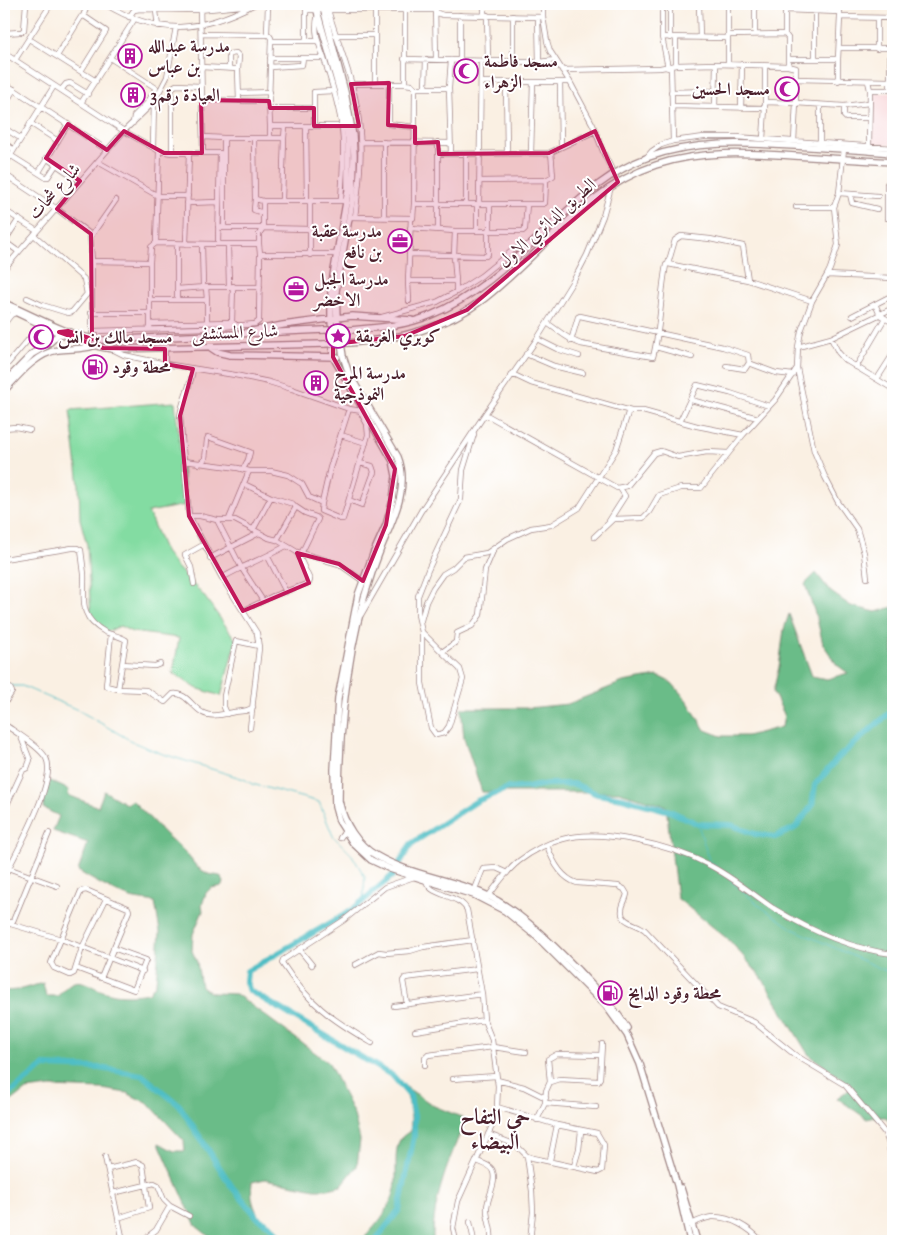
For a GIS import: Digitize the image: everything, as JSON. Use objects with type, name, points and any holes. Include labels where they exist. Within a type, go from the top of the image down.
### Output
[{"type":"main road","points":[[321,9],[340,92],[349,157],[344,201],[350,214],[336,254],[332,278],[334,319],[349,374],[398,457],[402,470],[396,510],[370,577],[342,694]]},
{"type":"main road","points":[[321,9],[345,92],[353,136],[354,177],[350,214],[337,276],[333,357],[361,411],[393,462],[396,476],[388,518],[357,601],[342,694],[337,746],[335,807],[345,832],[364,854],[391,866],[487,898]]},
{"type":"main road","name":"الطريق الدائري الاول","points":[[350,330],[377,328],[413,321],[430,316],[462,300],[531,243],[576,202],[613,174],[645,158],[688,146],[714,143],[893,153]]},
{"type":"main road","points":[[751,154],[752,144]]},
{"type":"main road","points":[[688,146],[690,156]]},
{"type":"main road","name":"الطريق الدائري الاول","points":[[325,344],[405,336],[443,323],[467,310],[499,287],[592,201],[611,186],[656,165],[690,156],[716,154],[751,154],[893,162]]},
{"type":"main road","name":"شارع المستشفى","points":[[4,303],[41,325],[93,346],[112,349],[184,349],[325,344]]},
{"type":"main road","name":"شارع المستشفى","points":[[4,307],[92,339],[114,340],[350,330]]},
{"type":"main road","points":[[234,335],[261,328],[352,316],[413,321]]},
{"type":"main road","points":[[4,383],[32,354],[46,346],[59,332],[68,330]]},
{"type":"main road","points":[[184,337],[184,349]]},
{"type":"main road","points":[[4,391],[20,374],[46,353],[93,346]]},
{"type":"main road","points":[[211,348],[217,352],[230,355],[343,356]]},
{"type":"main road","points":[[337,746],[339,801],[344,819],[361,844],[391,866]]},
{"type":"main road","points":[[405,870],[415,876],[427,877],[475,889],[537,937],[606,1006],[627,1035],[640,1064],[689,1226],[697,1241]]},
{"type":"main road","points":[[689,1226],[690,1241]]},
{"type":"street","points":[[4,33],[21,32],[24,30],[26,4]]},
{"type":"street","points":[[15,60],[51,4]]},
{"type":"street","points":[[57,56],[88,4]]},
{"type":"street","points":[[104,4],[134,20],[158,26],[176,27],[201,25],[228,17],[255,4]]},
{"type":"street","points":[[156,4],[158,26]]},
{"type":"street","points":[[200,4],[203,152]]},
{"type":"street","points":[[129,17],[134,10],[200,10],[255,4]]},
{"type":"street","points":[[268,4],[267,34],[271,38],[270,138]]},
{"type":"street","points":[[306,4],[306,41]]},
{"type":"street","points":[[404,84],[405,4]]},
{"type":"street","points":[[436,4],[436,59]]},
{"type":"street","points":[[484,4],[488,61]]},
{"type":"street","points":[[539,62],[542,4]]},
{"type":"street","points":[[662,4],[662,37],[673,72],[671,92],[673,141]]},
{"type":"street","points":[[670,4],[670,38]]},
{"type":"street","points":[[699,4],[700,38]]},
{"type":"street","points":[[728,4],[728,64]]},
{"type":"street","points":[[755,4],[755,34]]},
{"type":"street","points":[[785,4],[788,66]]},
{"type":"street","points":[[838,81],[840,4]]},
{"type":"street","points":[[870,90],[892,90],[890,81],[892,60],[891,4]]},
{"type":"street","points":[[321,9],[335,35],[356,103],[361,142],[360,182],[350,214],[384,218],[411,218]]},
{"type":"street","points":[[270,126],[344,126],[324,58],[317,41],[316,27],[321,9]]},
{"type":"street","points":[[306,10],[436,10],[439,14],[540,17]]},
{"type":"street","points":[[375,84],[376,10]]},
{"type":"street","points":[[785,10],[892,18]]},
{"type":"street","points":[[815,11],[815,59]]},
{"type":"street","points":[[460,15],[460,61]]},
{"type":"street","points":[[81,71],[106,32],[82,16]]},
{"type":"street","points":[[513,16],[513,61]]},
{"type":"street","points":[[540,17],[555,60],[570,82],[618,182]]},
{"type":"street","points":[[877,18],[877,49]]},
{"type":"street","points":[[81,103],[134,20]]},
{"type":"street","points":[[133,123],[154,102],[167,77],[176,27]]},
{"type":"street","points":[[201,34],[267,34]]},
{"type":"street","points":[[662,37],[700,38],[785,34]]},
{"type":"street","points":[[335,35],[375,35]]},
{"type":"street","points":[[672,67],[676,38]]},
{"type":"street","points":[[29,39],[96,81]]},
{"type":"street","points":[[271,41],[317,41]]},
{"type":"street","points":[[840,48],[891,48]]},
{"type":"street","points":[[4,53],[124,131],[159,151],[172,153],[220,153],[218,244]]},
{"type":"street","points":[[229,67],[229,54],[236,53],[238,56],[239,101]]},
{"type":"street","points":[[110,58],[156,88],[148,102],[134,116],[133,123]]},
{"type":"street","points":[[270,58],[324,58]]},
{"type":"street","points":[[270,67],[302,65],[303,58]]},
{"type":"street","points":[[404,58],[460,61],[539,62],[555,60]]},
{"type":"street","points":[[425,88],[426,59]]},
{"type":"street","points":[[788,59],[838,59]]},
{"type":"street","points":[[451,60],[449,88],[451,154]]},
{"type":"street","points":[[476,231],[480,181],[481,61]]},
{"type":"street","points":[[562,70],[716,64],[788,66],[796,68],[794,141]]},
{"type":"street","points":[[715,107],[716,64]]},
{"type":"street","points":[[741,108],[742,64]]},
{"type":"street","points":[[763,139],[765,66]]},
{"type":"street","points":[[201,67],[229,67],[238,69]]},
{"type":"street","points":[[795,79],[890,81]]},
{"type":"street","points":[[868,81],[870,90],[869,146]]},
{"type":"street","points":[[481,82],[570,82]]},
{"type":"street","points":[[506,82],[507,153]]},
{"type":"street","points":[[531,153],[533,82]]},
{"type":"street","points":[[560,82],[561,146]]},
{"type":"street","points":[[4,83],[107,150]]},
{"type":"street","points":[[61,90],[66,84],[70,83],[88,94]]},
{"type":"street","points":[[351,84],[389,83],[412,85],[415,88],[449,88]]},
{"type":"street","points":[[389,83],[389,124],[415,128]]},
{"type":"street","points":[[172,153],[172,88],[176,85],[201,86]]},
{"type":"street","points":[[4,165],[54,86]]},
{"type":"street","points":[[409,301],[410,228],[414,204],[415,88]]},
{"type":"street","points":[[5,103],[14,89]]},
{"type":"street","points":[[671,92],[716,90]]},
{"type":"street","points":[[314,126],[314,92],[334,91]]},
{"type":"street","points":[[239,93],[270,92]]},
{"type":"street","points":[[201,100],[269,101]]},
{"type":"street","points":[[154,102],[154,147]]},
{"type":"street","points":[[765,102],[820,106],[869,103]]},
{"type":"street","points":[[672,106],[765,108]]},
{"type":"street","points":[[820,106],[820,144]]},
{"type":"street","points":[[844,106],[844,116],[846,118],[870,118]]},
{"type":"street","points":[[270,108],[314,108]]},
{"type":"street","points":[[30,123],[58,140]]},
{"type":"street","name":"شارع شحات","points":[[4,269],[107,150],[133,123]]},
{"type":"street","points":[[39,172],[68,124]]},
{"type":"street","points":[[282,200],[285,126]]},
{"type":"street","points":[[306,126],[310,254]]},
{"type":"street","points":[[4,128],[20,138]]},
{"type":"street","points":[[439,154],[549,153],[595,131]]},
{"type":"street","points":[[203,137],[284,138]]},
{"type":"street","points":[[645,158],[652,151],[673,141],[704,137],[893,148]]},
{"type":"street","points":[[224,138],[224,228]]},
{"type":"street","points":[[254,138],[254,210],[263,212]]},
{"type":"street","points":[[361,142],[450,143]]},
{"type":"street","points":[[384,142],[384,218]]},
{"type":"street","points":[[438,142],[438,230]]},
{"type":"street","points":[[4,143],[13,149]]},
{"type":"street","points":[[844,149],[839,193],[834,208],[838,245],[830,269],[812,301],[798,347],[797,368],[814,451],[824,477],[838,502],[857,529],[864,553],[867,578]]},
{"type":"street","points":[[150,326],[150,262],[152,247],[156,243],[159,151]]},
{"type":"street","points":[[480,181],[546,180],[553,176],[551,152]]},
{"type":"street","points":[[186,244],[189,153]]},
{"type":"street","points":[[466,154],[466,204]]},
{"type":"street","points":[[10,155],[48,177],[56,165]]},
{"type":"street","points":[[46,158],[80,181]]},
{"type":"street","points":[[98,162],[158,196],[188,196]]},
{"type":"street","points":[[4,174],[89,232],[91,236],[92,261],[92,339]]},
{"type":"street","points":[[414,204],[541,205],[545,202],[546,180]]},
{"type":"street","points":[[887,184],[891,192],[887,215],[893,213]]},
{"type":"street","points":[[359,618],[421,511],[537,339],[587,255],[603,216],[611,186]]},
{"type":"street","points":[[839,193],[878,196]]},
{"type":"street","points":[[850,194],[852,203],[877,209]]},
{"type":"street","points":[[866,207],[867,195]]},
{"type":"street","points":[[255,199],[263,201],[344,201]]},
{"type":"street","points":[[91,236],[116,200]]},
{"type":"street","points":[[150,326],[238,326],[255,324],[259,321],[259,234],[262,228],[263,201]]},
{"type":"street","points":[[187,202],[219,202]]},
{"type":"street","points":[[410,254],[486,256],[488,254],[490,204]]},
{"type":"street","points":[[410,228],[455,231],[525,230],[527,204]]},
{"type":"street","points":[[796,207],[834,208]]},
{"type":"street","points":[[4,210],[35,233],[84,278],[87,294],[72,312],[68,313],[42,305],[28,298]]},
{"type":"street","points":[[19,220],[4,241],[19,252]]},
{"type":"street","points":[[218,227],[310,229]]},
{"type":"street","points":[[455,231],[456,292]]},
{"type":"street","points":[[547,323],[571,340],[581,344],[653,358],[662,306],[663,279],[666,265],[668,264],[675,240],[680,236],[728,242],[745,247],[748,280]]},
{"type":"street","points":[[156,243],[259,244]]},
{"type":"street","points":[[378,318],[437,302],[481,276],[513,250],[531,243]]},
{"type":"street","points":[[177,244],[177,300]]},
{"type":"street","points":[[202,244],[208,323]]},
{"type":"street","points":[[228,244],[232,322]]},
{"type":"street","points":[[260,254],[336,254]]},
{"type":"street","points":[[92,261],[150,262]]},
{"type":"street","points":[[668,264],[748,280],[812,301]]},
{"type":"street","points":[[827,275],[893,278]]},
{"type":"street","points":[[408,281],[456,281]]},
{"type":"street","points":[[177,289],[260,286]]},
{"type":"street","points":[[852,316],[893,295]]},
{"type":"street","points":[[150,300],[207,300]]},
{"type":"street","points":[[875,304],[883,316],[893,324]]},
{"type":"street","points":[[798,347],[831,338],[883,316],[893,308]]},
{"type":"street","points":[[4,324],[10,315],[18,311]]},
{"type":"street","points":[[91,313],[150,313]]},
{"type":"street","points":[[571,340],[578,317],[580,316],[723,347],[747,354],[749,363],[745,369],[726,366]]},
{"type":"street","points":[[856,367],[883,316]]},
{"type":"street","points":[[92,331],[124,331],[150,326],[232,322],[238,326]]},
{"type":"street","points":[[4,368],[6,362],[41,325]]},
{"type":"street","points":[[114,340],[124,331]]},
{"type":"street","points":[[831,338],[838,352],[845,360],[893,389]]},
{"type":"street","points":[[537,339],[557,349],[580,356]]},
{"type":"street","points":[[656,347],[692,356]]},
{"type":"street","points":[[112,349],[124,354],[165,364],[269,382],[349,409],[361,411],[370,408]]},
{"type":"street","points":[[165,349],[165,364]]},
{"type":"street","points":[[526,354],[554,366],[583,374]]},
{"type":"street","points":[[877,379],[893,354]]},
{"type":"street","points":[[749,363],[776,373],[793,375]]},
{"type":"street","points":[[607,523],[618,518],[643,518],[659,495],[681,488],[701,488],[743,435],[770,406],[797,368]]},
{"type":"street","points":[[193,369],[191,383],[182,402],[180,416],[189,516],[210,558],[257,633],[259,646],[250,728]]},
{"type":"street","points":[[512,374],[531,383],[631,411],[643,411],[743,435]]},
{"type":"street","points":[[680,421],[696,386],[700,384],[770,406]]},
{"type":"street","points":[[691,400],[758,418]]},
{"type":"street","points":[[349,409],[330,468],[321,511],[342,520],[366,443],[368,429],[361,411]]},
{"type":"street","points":[[420,624],[426,602],[433,588],[444,574],[464,557],[487,553],[507,539],[531,528],[551,525],[579,508],[616,450],[626,417],[631,411]]},
{"type":"street","points":[[485,414],[620,488],[625,496],[607,523],[594,537]]},
{"type":"street","points":[[4,428],[16,427],[30,430]]},
{"type":"street","points":[[422,632],[460,669],[463,679],[448,726],[444,733],[436,735],[431,728],[422,683],[422,632],[417,604],[418,596],[428,570],[462,499],[463,470],[474,431]]},
{"type":"street","points":[[341,435],[366,443]]},
{"type":"street","points":[[200,464],[205,459],[208,437],[250,452],[243,469]]},
{"type":"street","points":[[620,488],[627,486],[654,453],[658,451],[665,451],[678,457],[707,452],[728,453]]},
{"type":"street","points":[[184,461],[250,471],[271,470],[288,475],[302,484],[309,497],[322,503]]},
{"type":"street","points":[[349,500],[362,505],[374,472],[372,466],[360,463]]},
{"type":"street","points":[[229,519],[250,471]]},
{"type":"street","points":[[244,484],[271,497],[293,504],[318,519],[299,553]]},
{"type":"street","points":[[253,530],[271,497]]},
{"type":"street","points":[[277,540],[296,507]]},
{"type":"street","points":[[189,516],[216,520],[235,520],[299,553],[339,564],[363,581]]},
{"type":"street","points":[[216,520],[241,567],[264,601]]},
{"type":"street","points":[[210,558],[259,533]]},
{"type":"street","points":[[194,584],[191,567],[185,554],[203,545]]},
{"type":"street","points":[[222,578],[241,567],[268,557],[286,546]]},
{"type":"street","points":[[4,559],[77,548],[81,550],[84,576],[82,585],[86,616],[104,631],[126,640],[118,689]]},
{"type":"street","points":[[442,652],[456,642],[457,633],[477,622],[481,610],[485,570],[493,550]]},
{"type":"street","points":[[244,611],[309,583],[310,580],[299,553]]},
{"type":"street","points":[[268,557],[286,592]]},
{"type":"street","points":[[111,634],[106,686],[118,689],[146,690],[165,702],[173,694],[181,694],[203,713],[215,716],[248,711],[253,707]]},
{"type":"street","points":[[227,714],[224,707],[224,696],[236,641],[259,646]]},
{"type":"street","points":[[122,664],[155,666],[160,664]]},
{"type":"street","points":[[4,686],[10,688],[12,692],[4,704]]},
{"type":"street","points":[[4,724],[21,735],[45,757],[47,764],[39,806],[4,877]]},
{"type":"street","points":[[4,811],[23,770],[30,764],[30,757],[21,735]]},
{"type":"street","points":[[340,838],[345,832]]},
{"type":"street","points":[[6,923],[12,921],[50,833]]},
{"type":"street","points":[[487,898],[520,860],[562,839],[585,836],[650,843],[706,863],[727,875],[774,908],[811,929],[869,949],[893,954]]},
{"type":"street","points":[[547,845],[551,858],[571,881],[618,886],[624,889],[627,894],[622,916],[625,920],[640,925],[718,1007],[754,1022],[795,1055],[845,1085],[884,1133],[889,1144],[893,1180]]},
{"type":"street","points":[[8,868],[57,886]]},
{"type":"street","points":[[475,889],[483,869],[496,868],[507,873]]},
{"type":"street","points":[[372,1043],[333,1020],[296,984],[282,963],[287,957],[344,920],[384,887],[415,876]]},
{"type":"street","points":[[427,877],[427,886],[430,889],[458,900],[466,906],[482,994],[484,1020],[493,1047],[497,1078],[496,1108],[488,1134],[458,1201],[453,1228],[456,1241]]},
{"type":"street","points":[[101,978],[129,911],[128,908],[86,890],[81,891],[52,966],[70,975],[74,973],[82,948],[106,899]]},
{"type":"street","points":[[4,932],[6,923]]},
{"type":"street","points":[[6,923],[61,939],[143,970]]},
{"type":"street","points":[[355,965],[379,952],[410,952],[423,947],[473,940]]},
{"type":"street","points":[[76,968],[134,990],[147,962],[144,958],[113,948]]},
{"type":"street","points":[[299,949],[312,965]]},
{"type":"street","points":[[407,1004],[403,981],[405,978],[477,969]]},
{"type":"street","points":[[394,1006],[482,994]]},
{"type":"street","points":[[415,1031],[484,1020]]},
{"type":"street","points":[[550,1082],[559,1079],[598,1081],[600,1078],[602,1044]]},
{"type":"street","points":[[425,1065],[425,1058],[428,1055],[493,1047],[526,1052]]},
{"type":"street","points":[[537,1120],[546,1100],[546,1091],[550,1082],[548,1059],[557,1054],[600,1055]]},
{"type":"street","points":[[453,1079],[497,1078],[524,1087],[546,1100],[596,1107]]},
{"type":"street","points":[[488,1134],[516,1145],[527,1156],[533,1158],[550,1160],[598,1172],[602,1170],[604,1145],[601,1137],[595,1132],[581,1131],[496,1108]]},
{"type":"street","points":[[550,1160],[557,1125]]},
{"type":"street","points":[[574,1166],[579,1149],[581,1131]]},
{"type":"street","points":[[527,1156],[533,1212],[530,1241]]},
{"type":"street","points":[[105,1158],[123,1241]]},
{"type":"street","points":[[477,1161],[491,1168],[493,1172],[494,1178],[487,1206],[487,1216],[492,1234],[491,1241]]},
{"type":"street","points":[[108,1169],[141,1163],[143,1165],[149,1208],[118,1218]]},
{"type":"street","points":[[113,1193],[154,1183],[158,1185],[164,1200],[170,1206],[189,1216]]},
{"type":"street","points":[[142,1241],[156,1230],[170,1206]]},
{"type":"street","points":[[689,1226],[706,1218],[722,1218],[744,1226],[761,1241]]},
{"type":"street","points":[[470,1222],[474,1241]]},
{"type":"highlighted area","points":[[389,83],[388,125],[415,127],[415,143],[438,142],[439,154],[549,153],[595,131],[618,182],[467,310],[405,336],[333,344],[333,357],[395,469],[386,525],[363,581],[339,564],[297,553],[309,583],[243,611],[189,516],[180,416],[193,369],[165,364],[165,349],[103,348],[59,332],[68,331],[92,339],[91,234],[57,209],[80,181],[46,158],[68,124],[107,150],[124,131],[164,153],[202,153],[201,100],[269,101],[270,108],[314,108],[314,126],[359,126],[351,84]]},
{"type":"shaded area","points":[[874,93],[893,93],[893,145],[872,144]]},
{"type":"green space","points":[[175,402],[186,505],[148,512],[165,552],[204,596],[236,640],[221,696],[196,688],[173,673],[179,638],[132,632],[120,626],[109,631],[104,630],[91,617],[87,545],[80,519],[79,485],[70,410]]},
{"type":"green space","points":[[816,573],[831,592],[851,606],[876,612],[893,607],[893,1126],[886,1117],[867,1119],[837,1098],[853,1087],[808,1054],[762,978],[730,941],[677,898],[666,806],[619,792],[482,792],[464,738],[461,708],[528,708],[568,704],[623,682],[658,676],[672,683],[688,702],[705,730],[721,736],[747,736],[782,727],[784,714],[773,692],[779,667],[784,629],[789,614],[812,676],[827,679],[848,673],[837,665],[823,644],[805,584]]},
{"type":"green space","points":[[48,780],[69,790],[68,795],[98,807],[104,791],[126,804],[132,800],[185,852],[197,867],[208,874],[220,876],[224,882],[223,886],[211,888],[206,893],[202,905],[203,911],[193,934],[192,951],[197,962],[201,987],[212,993],[236,994],[329,1063],[354,1115],[360,1140],[357,1166],[341,1186],[328,1189],[315,1189],[265,1179],[252,1182],[253,1202],[256,1211],[274,1231],[292,1241],[215,1241],[196,1226],[159,1143],[174,1151],[185,1151],[184,1141],[149,1104],[127,1093],[102,1089],[51,1087],[26,1090],[5,1106],[4,1114],[4,991],[18,990],[43,983],[46,996],[58,996],[65,988],[77,981],[110,993],[134,995],[149,993],[156,983],[160,932],[155,902],[128,897],[78,871],[88,843],[53,831],[59,816],[43,808]]},
{"type":"green space","points":[[403,1085],[434,1106],[466,1119],[443,1179],[435,1210],[433,1241],[361,1241],[385,1213],[394,1193],[398,1143],[410,1131],[411,1125],[410,1108]]},
{"type":"waterway","points":[[4,683],[22,686],[78,710],[135,743],[160,753],[244,779],[252,784],[319,802],[333,836],[352,855],[365,877],[363,900]]},
{"type":"waterway","points":[[375,1241],[399,1210],[414,1136],[414,1116],[410,1096],[393,1076],[250,991],[246,982],[247,971],[351,911],[392,876],[411,844],[477,801],[508,788],[547,784],[574,784],[597,794],[622,798],[670,811],[698,824],[731,825],[755,834],[775,837],[795,828],[812,806],[815,785],[839,757],[893,710]]},
{"type":"waterway","points":[[698,824],[709,860],[716,866]]},
{"type":"waterway","points":[[731,881],[760,906],[793,929],[886,971],[893,976]]},
{"type":"waterway","points":[[4,1098],[44,1066],[99,1068],[142,1075],[179,1105],[232,1187],[259,1219],[271,1226],[283,1241]]},
{"type":"place","name":"مدرسة عبدالله بن عباس","points":[[130,56]]},
{"type":"place","name":"مسجد فاطمة الزهراء","points":[[466,71]]},
{"type":"place","name":"مسجد الحسين","points":[[787,89]]},
{"type":"place","name":"3العيادة رقم","points":[[133,95]]},
{"type":"place","name":"مدرسة عقبة بن نافع","points":[[400,241]]},
{"type":"place","name":"مدرسة الجبل الاخضر","points":[[296,289]]},
{"type":"place","name":"كوبري الغريقة","points":[[338,336]]},
{"type":"place","name":"مسجد مالك بن انس","points":[[41,337]]},
{"type":"place","name":"محطة وقود","points":[[95,367]]},
{"type":"place","name":"مدرسة المرح النموذجية","points":[[316,383]]},
{"type":"place","name":"محطة وقود الدايخ","points":[[610,993]]},
{"type":"district","name":"حي التفاح البيضاء","points":[[495,1128]]}]
